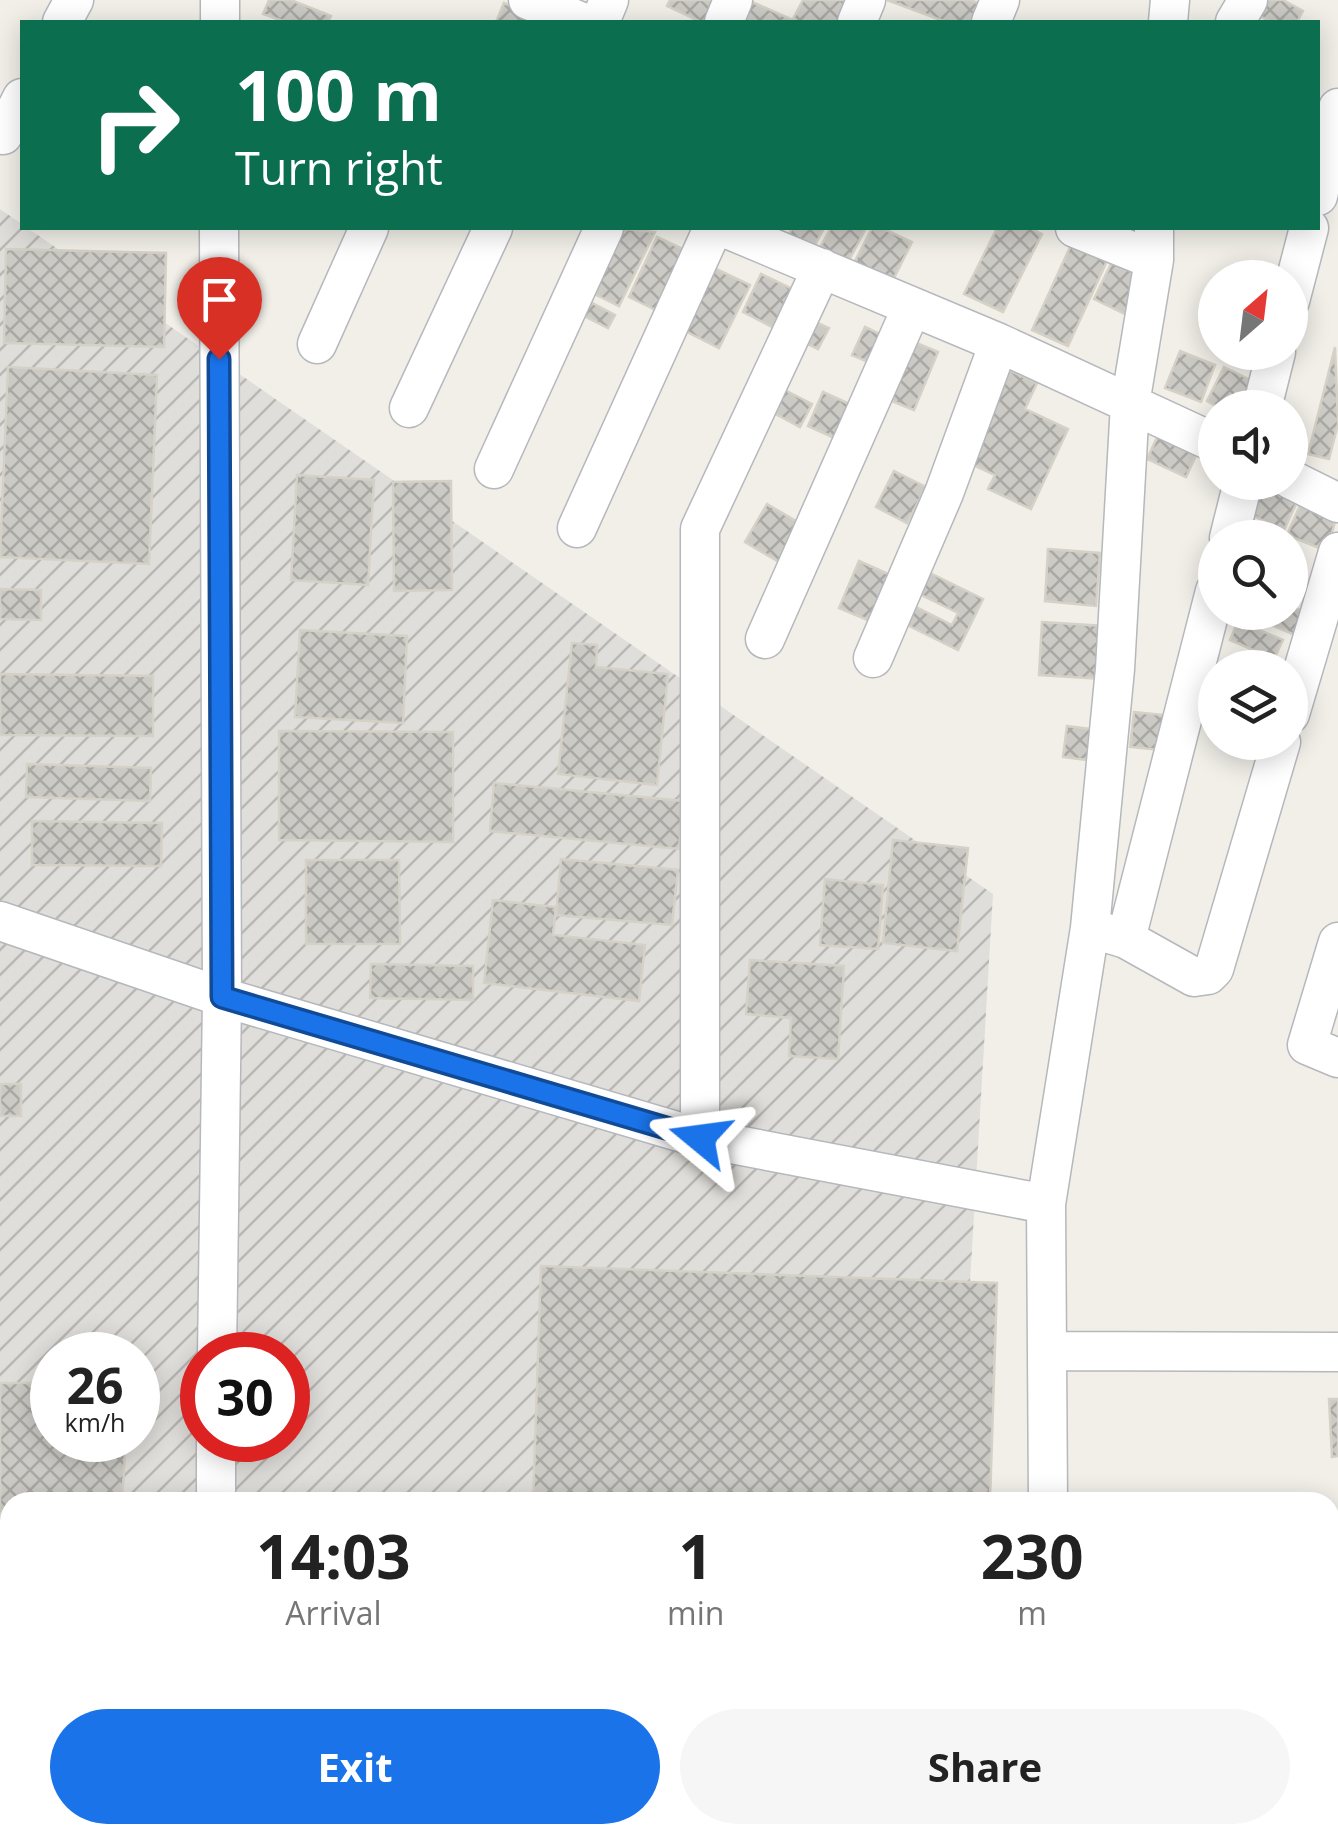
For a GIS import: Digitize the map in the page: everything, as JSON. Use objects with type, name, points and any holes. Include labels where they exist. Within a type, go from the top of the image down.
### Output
[{"type":"street","points":[[528,0],[577,20]]},
{"type":"street","points":[[4,135],[20,102]]},
{"type":"street","points":[[1320,187],[1338,108]]},
{"type":"street","points":[[218,1332],[222,997],[219,230]]},
{"type":"street","points":[[317,344],[368,230]]},
{"type":"street","points":[[409,408],[493,230]]},
{"type":"street","points":[[494,469],[603,230]]},
{"type":"street","points":[[577,528],[713,230]]},
{"type":"street","points":[[730,230],[999,343],[1198,435]]},
{"type":"street","points":[[1048,1492],[1046,1204],[1090,928],[1115,668],[1130,404],[1154,244],[1085,230]]},
{"type":"street","points":[[1301,260],[1308,230]]},
{"type":"street","points":[[700,1138],[700,529],[822,268]]},
{"type":"street","points":[[766,639],[912,307]]},
{"type":"street","points":[[873,658],[944,493],[999,343]]},
{"type":"street","points":[[1308,488],[1338,504]]},
{"type":"street","points":[[1308,653],[1338,552]]},
{"type":"street","points":[[1126,939],[1205,630]]},
{"type":"street","points":[[1090,928],[1126,939],[1194,976],[1208,975],[1214,969],[1277,760]]},
{"type":"street","points":[[0,921],[222,997],[700,1138],[1046,1204]]},
{"type":"street","points":[[1338,942],[1306,1045],[1338,1058]]},
{"type":"street","points":[[1048,1352],[1338,1352]]},
{"type":"street","points":[[216,1462],[216,1492]]},
{"type":"shaded area","points":[[0,209],[20,223],[20,230],[30,230],[993,894],[958,1492],[0,1492]]},
{"type":"building","points":[[269,0],[291,0],[331,16],[329,20],[280,20],[263,14]]},
{"type":"building","points":[[670,0],[725,0],[715,20],[697,20],[667,6]]},
{"type":"building","points":[[803,0],[842,0],[856,7],[849,20],[793,19]]},
{"type":"building","points":[[887,0],[978,3],[971,20],[941,20]]},
{"type":"building","points":[[1262,0],[1283,0],[1303,11],[1298,20],[1267,20],[1254,13]]},
{"type":"building","points":[[752,2],[791,19],[790,20],[744,20]]},
{"type":"building","points":[[504,3],[541,20],[497,20]]},
{"type":"building","points":[[616,230],[655,232],[619,306],[586,290]]},
{"type":"building","points":[[791,230],[823,230],[814,247],[789,234]]},
{"type":"building","points":[[830,230],[865,230],[847,264],[819,249]]},
{"type":"building","points":[[871,230],[886,230],[912,242],[890,286],[852,267]]},
{"type":"building","points":[[996,230],[1034,230],[1042,234],[1003,312],[964,294]]},
{"type":"building","points":[[657,237],[692,253],[664,314],[629,297]]},
{"type":"building","points":[[1071,245],[1107,261],[1068,346],[1032,330]]},
{"type":"building","points":[[6,249],[166,253],[164,347],[4,343]]},
{"type":"building","points":[[1112,262],[1147,279],[1129,316],[1094,299]]},
{"type":"building","points":[[708,265],[750,285],[719,348],[677,327]]},
{"type":"building","points":[[761,274],[801,293],[782,332],[743,312]]},
{"type":"building","points":[[583,298],[615,315],[608,328],[576,312]]},
{"type":"building","points":[[809,319],[829,328],[818,349],[799,340]]},
{"type":"building","points":[[865,327],[884,336],[870,363],[852,355]]},
{"type":"building","points":[[907,339],[938,352],[914,410],[882,397]]},
{"type":"building","points":[[1335,347],[1338,424],[1329,459],[1308,454]]},
{"type":"building","points":[[1180,351],[1198,358],[1198,370],[1213,370],[1206,390],[1198,390],[1198,401],[1165,388]]},
{"type":"building","points":[[8,367],[157,375],[149,564],[0,557]]},
{"type":"building","points":[[1004,368],[1037,383],[1025,409],[1068,429],[1031,509],[988,489],[995,475],[962,460]]},
{"type":"building","points":[[1222,370],[1259,384],[1256,390],[1212,390]]},
{"type":"building","points":[[779,387],[812,404],[800,427],[768,410]]},
{"type":"building","points":[[823,392],[854,406],[839,440],[808,426]]},
{"type":"building","points":[[1161,429],[1198,446],[1186,477],[1147,459]]},
{"type":"building","points":[[894,471],[926,487],[907,523],[876,507]]},
{"type":"building","points":[[297,475],[374,480],[368,585],[291,580]]},
{"type":"building","points":[[451,481],[452,590],[394,591],[393,482]]},
{"type":"building","points":[[1308,498],[1338,511],[1327,551],[1308,543],[1308,520],[1294,520],[1302,500]]},
{"type":"building","points":[[1255,500],[1298,500],[1289,520],[1262,520],[1249,514]]},
{"type":"building","points":[[767,504],[801,524],[779,562],[745,542]]},
{"type":"building","points":[[1048,549],[1100,553],[1096,606],[1045,601]]},
{"type":"building","points":[[859,561],[895,577],[875,623],[839,608]]},
{"type":"building","points":[[920,568],[983,599],[958,650],[895,619],[904,601],[952,625],[958,613],[909,589]]},
{"type":"building","points":[[0,589],[41,590],[41,620],[0,619]]},
{"type":"building","points":[[1042,622],[1105,626],[1102,679],[1039,675]]},
{"type":"building","points":[[300,630],[407,636],[403,723],[295,717]]},
{"type":"building","points":[[1234,630],[1259,630],[1283,640],[1278,650],[1253,650],[1230,640]]},
{"type":"building","points":[[1283,630],[1305,630],[1302,638]]},
{"type":"building","points":[[572,643],[597,645],[596,667],[668,674],[657,785],[558,774]]},
{"type":"building","points":[[0,674],[153,676],[153,736],[0,735]]},
{"type":"building","points":[[1134,712],[1164,715],[1160,750],[1130,747]]},
{"type":"building","points":[[1067,726],[1099,730],[1095,761],[1063,757]]},
{"type":"building","points":[[279,731],[453,732],[453,842],[279,840]]},
{"type":"building","points":[[27,764],[151,768],[150,801],[26,797]]},
{"type":"building","points":[[494,783],[683,801],[679,849],[490,831]]},
{"type":"building","points":[[32,821],[162,823],[161,866],[32,865]]},
{"type":"building","points":[[893,840],[968,848],[957,951],[883,943]]},
{"type":"building","points":[[561,859],[678,870],[672,925],[556,915]]},
{"type":"building","points":[[306,860],[399,860],[400,944],[306,944]]},
{"type":"building","points":[[825,879],[883,885],[878,949],[820,945]]},
{"type":"building","points":[[493,900],[556,907],[553,935],[645,945],[639,1001],[484,983]]},
{"type":"building","points":[[750,960],[844,966],[838,1059],[789,1056],[791,1018],[746,1014]]},
{"type":"building","points":[[371,964],[473,966],[473,1000],[370,998]]},
{"type":"building","points":[[0,1084],[21,1084],[21,1116],[0,1116]]},
{"type":"building","points":[[541,1266],[997,1283],[990,1492],[533,1492]]},
{"type":"building","points":[[0,1383],[30,1383],[30,1462],[125,1462],[123,1492],[0,1492]]},
{"type":"building","points":[[1329,1399],[1338,1399],[1338,1456],[1332,1457]]},
{"type":"route","points":[[219,359],[222,997],[700,1138]]}]
